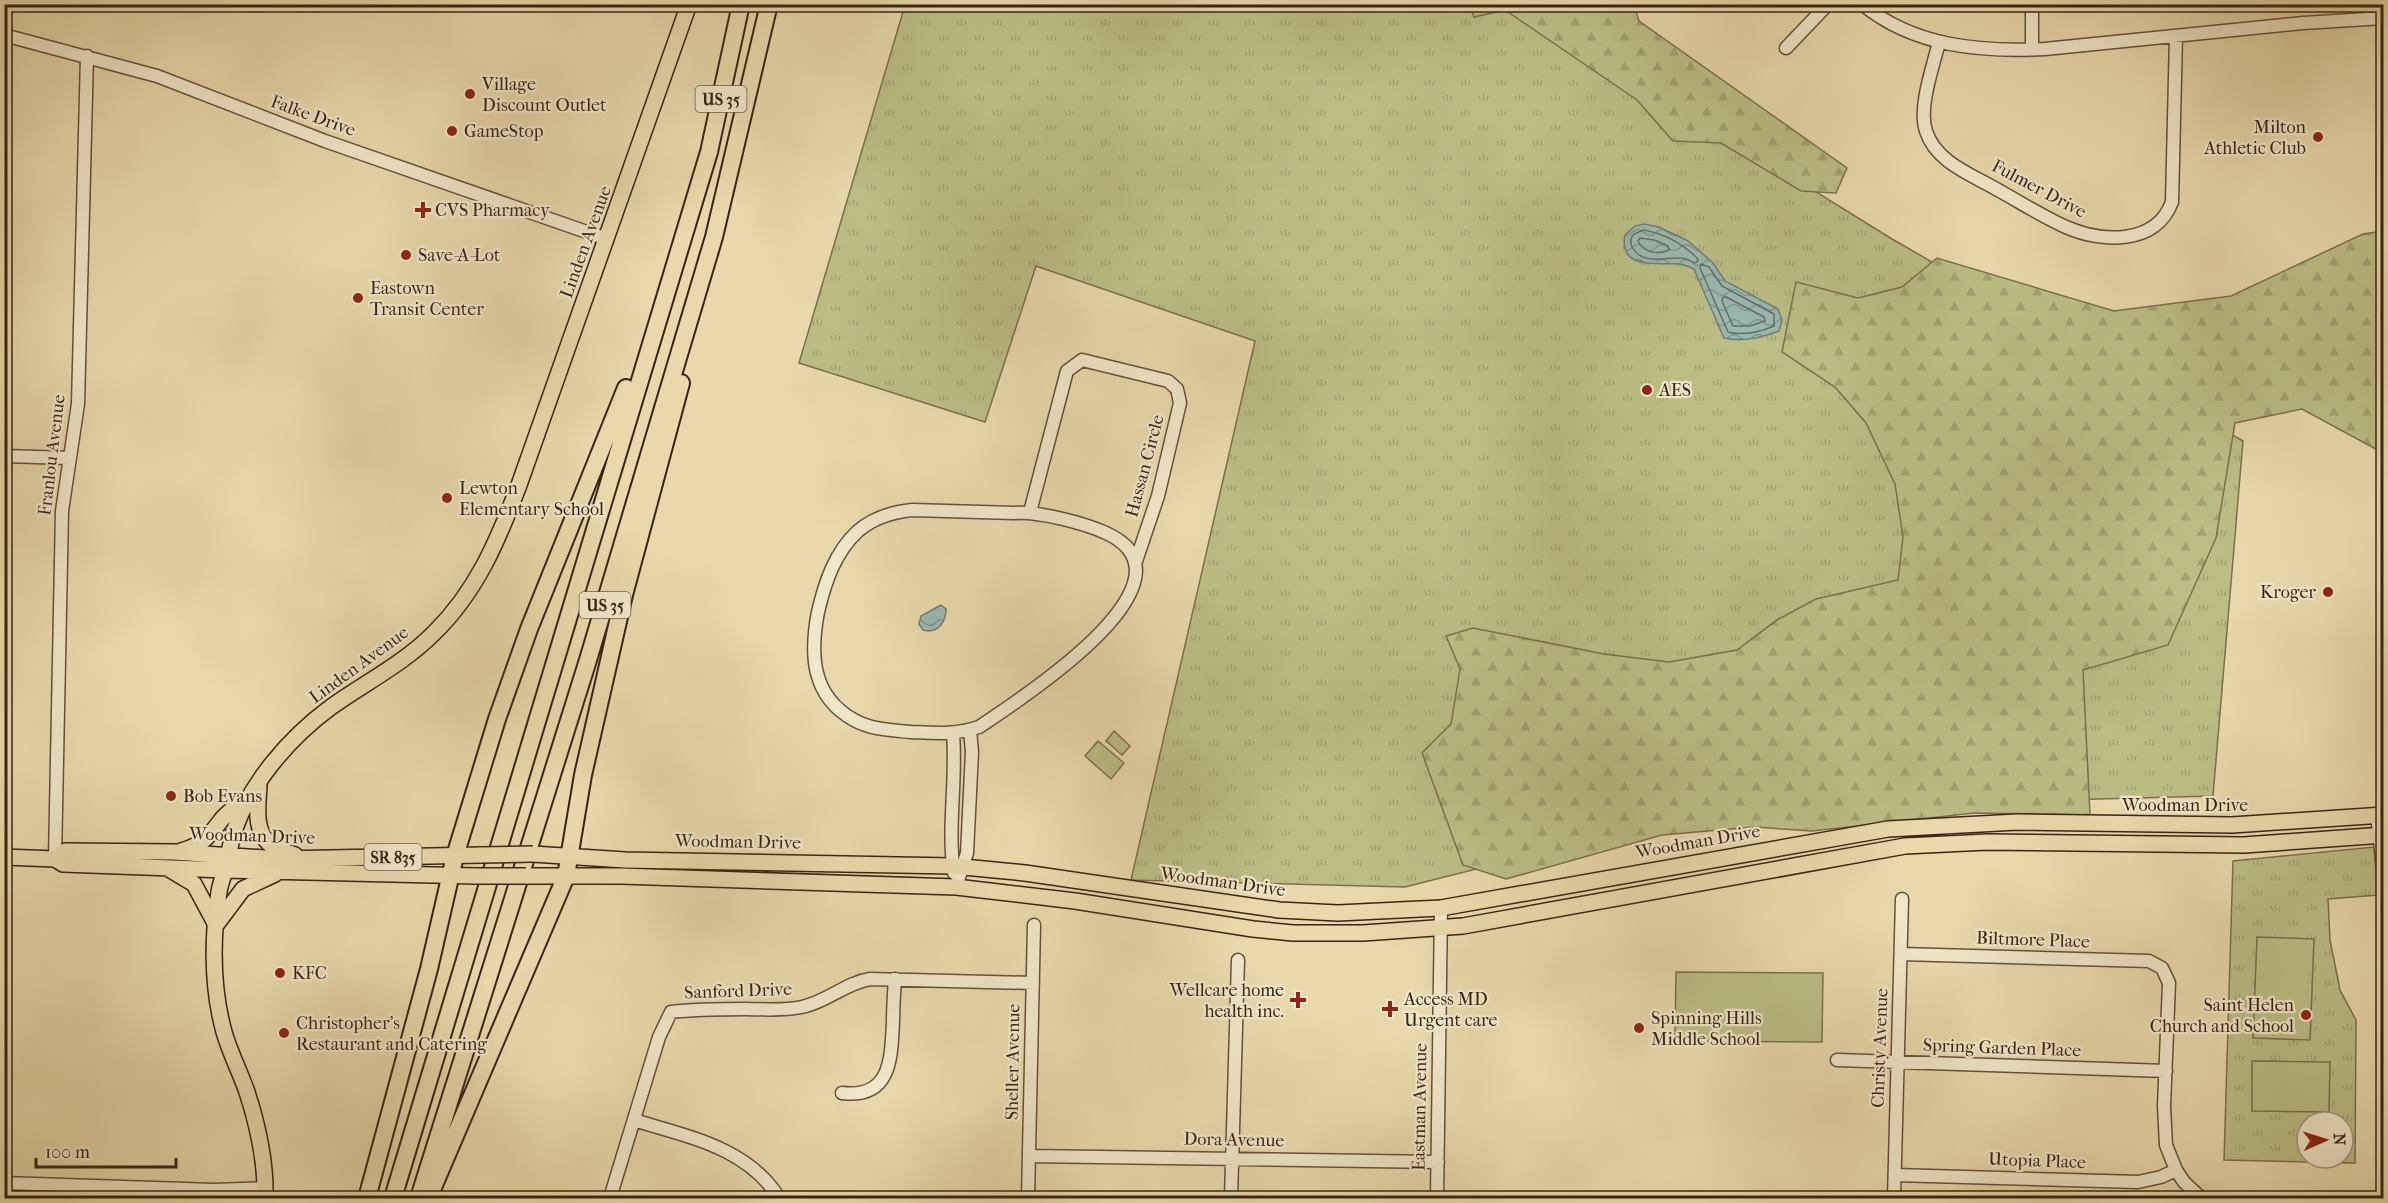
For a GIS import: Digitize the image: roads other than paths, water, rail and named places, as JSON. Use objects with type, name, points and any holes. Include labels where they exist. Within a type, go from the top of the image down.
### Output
[{"type":"highway","name":"US 35","points":[[393,1198],[709,152],[741,4]]},
{"type":"highway","name":"US 35","points":[[418,1198],[588,660],[714,237],[769,4]]},
{"type":"highway","points":[[428,1198],[566,876],[583,775],[622,606],[676,406],[714,237]]},
{"type":"highway","points":[[368,1198],[426,980],[455,855],[496,718],[529,629],[627,385],[658,316]]},
{"type":"main road","name":"Linden Avenue","points":[[265,1193],[260,1142],[254,1115],[230,1052],[219,1010],[215,981],[219,890],[232,836],[250,796],[281,754],[310,724],[398,664],[434,633],[465,598],[481,573],[496,545],[519,485],[689,4]]},
{"type":"main road","points":[[260,783],[257,820],[262,834],[272,846],[304,859]]},
{"type":"main road","points":[[174,852],[190,849],[207,838],[229,812],[250,796]]},
{"type":"main road","name":"Woodman Drive","points":[[4,857],[55,859],[63,864],[167,868],[304,859],[533,854],[625,860],[958,866],[1024,873],[1279,910],[1338,913],[1441,909],[1833,837],[1899,828],[2017,822],[2232,825],[2380,815]]},
{"type":"main road","name":"Woodman Drive","points":[[55,859],[65,851],[174,852],[227,864],[280,871],[476,876],[621,876],[956,886],[1075,901],[1215,924],[1293,933],[1363,933],[1442,928],[1905,846],[1987,842],[2244,845],[2381,835]]},
{"type":"main road","points":[[167,868],[194,884],[216,925],[243,889],[280,871]]},
{"type":"street","points":[[1786,48],[1828,4]]},
{"type":"street","points":[[1862,4],[1900,28],[1939,42],[1975,48],[2032,49],[2384,18]]},
{"type":"street","points":[[2032,4],[2032,49]]},
{"type":"street","name":"Falke Drive","points":[[4,35],[157,76],[325,141],[607,239]]},
{"type":"street","name":"Fulmer Drive","points":[[1939,42],[1924,115],[1926,132],[1937,152],[1958,167],[2066,227],[2094,236],[2129,236],[2147,232],[2155,227],[2169,210],[2172,202],[2176,36]]},
{"type":"street","name":"Franlou Avenue","points":[[55,859],[62,511],[78,404],[87,56]]},
{"type":"street","name":"Hassan Circle","points":[[1030,512],[1067,371],[1082,360],[1168,381],[1177,389],[1180,403],[1158,496],[1135,564],[1135,581],[1131,592],[1115,616],[1084,650],[1032,692],[970,730],[953,734],[880,730],[868,727],[842,712],[831,700],[818,678],[813,654],[813,637],[825,585],[838,557],[865,526],[888,515],[912,510],[1030,512],[1096,529],[1114,537],[1128,547],[1135,564]]},
{"type":"street","points":[[4,456],[69,458]]},
{"type":"street","points":[[956,886],[958,866],[968,853],[972,752],[970,730]]},
{"type":"street","points":[[953,734],[955,751],[951,855],[958,866]]},
{"type":"street","points":[[2380,815],[2384,875]]},
{"type":"street","name":"Christy Avenue","points":[[1894,1198],[1902,900]]},
{"type":"street","name":"Eastman Avenue","points":[[1437,1198],[1441,909]]},
{"type":"street","name":"Sheller Avenue","points":[[1028,1198],[1034,926]]},
{"type":"street","name":"Biltmore Place","points":[[1901,954],[2149,962],[2162,968],[2169,982],[2166,1071]]},
{"type":"street","points":[[1231,1198],[1238,960]]},
{"type":"street","points":[[842,1093],[859,1092],[874,1086],[890,1066],[895,979]]},
{"type":"street","name":"Sanford Drive","points":[[610,1198],[659,1038],[670,1012],[693,1009],[791,1009],[816,1003],[860,981],[895,979],[1033,982]]},
{"type":"street","name":"Spring Garden Place","points":[[1837,1060],[2166,1071]]},
{"type":"street","points":[[2166,1071],[2165,1132],[2168,1151],[2184,1182],[2201,1198]]},
{"type":"street","points":[[634,1120],[729,1151],[754,1169],[779,1198]]},
{"type":"street","name":"Dora Avenue","points":[[1029,1156],[1233,1157],[1438,1162]]},
{"type":"street","name":"Utopia Place","points":[[1895,1175],[2139,1182],[2176,1170]]},
{"type":"street","points":[[4,1183],[265,1193]]},
{"type":"water","points":[[1644,224],[1659,227],[1688,241],[1713,263],[1725,281],[1778,309],[1782,320],[1779,331],[1752,339],[1724,338],[1694,269],[1680,264],[1643,263],[1628,255],[1625,235],[1635,226]]},
{"type":"water","points":[[941,605],[946,609],[946,614],[940,626],[933,630],[923,630],[919,624],[921,616]]},
{"type":"place","name":"Village Discount Outlet","points":[[470,94]]},
{"type":"place","name":"GameStop","points":[[452,131]]},
{"type":"place","name":"Milton Athletic Club","points":[[2318,137]]},
{"type":"place","name":"CVS Pharmacy","points":[[423,210]]},
{"type":"place","name":"Save-A-Lot","points":[[406,255]]},
{"type":"place","name":"Eastown Transit Center","points":[[358,298]]},
{"type":"place","name":"AES","points":[[1647,390]]},
{"type":"place","name":"Lewton Elementary School","points":[[447,498]]},
{"type":"place","name":"Kroger","points":[[2328,592]]},
{"type":"place","name":"Bob Evans","points":[[171,796]]},
{"type":"place","name":"KFC","points":[[280,973]]},
{"type":"place","name":"Wellcare home health inc.","points":[[1298,1000]]},
{"type":"place","name":"Access MD Urgent care","points":[[1390,1009]]},
{"type":"place","name":"Saint Helen Church and School","points":[[2306,1015]]},
{"type":"place","name":"Spinning Hills Middle School","points":[[1639,1028]]},
{"type":"place","name":"Christopher's Restaurant and Catering","points":[[284,1033]]}]
